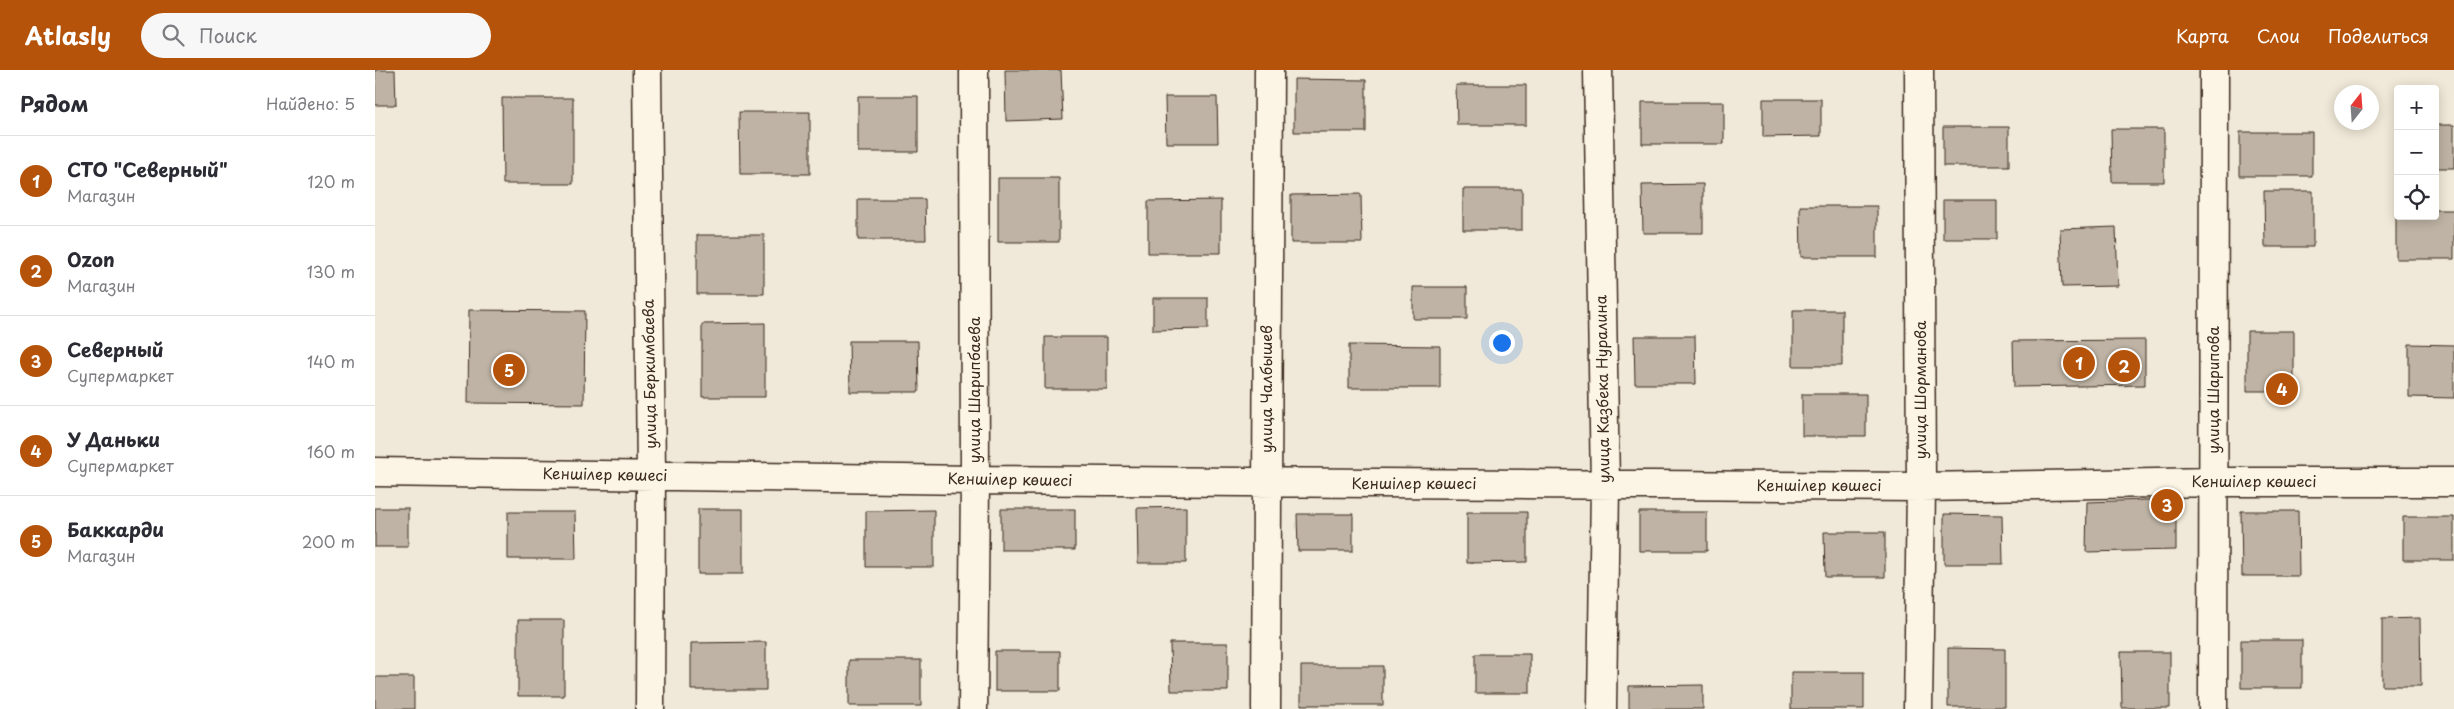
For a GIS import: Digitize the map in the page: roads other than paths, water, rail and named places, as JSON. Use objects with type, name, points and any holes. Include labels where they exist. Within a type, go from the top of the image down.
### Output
[{"type":"street","name":"улица Беркимбаева","points":[[647,70],[651,475],[650,709]]},
{"type":"street","name":"улица Шарипбаева","points":[[973,709],[975,480],[974,70]]},
{"type":"street","name":"улица Чалбышев","points":[[1265,709],[1269,70]]},
{"type":"street","name":"улица Казбека Нуралина","points":[[1598,70],[1605,485],[1602,709]]},
{"type":"street","name":"улица Шорманова","points":[[1918,709],[1921,487],[1919,70]]},
{"type":"street","name":"улица Шарипова","points":[[2213,709],[2214,70]]},
{"type":"street","name":"Кеншілер көшесі","points":[[375,472],[1266,483],[1921,487],[2214,482],[2454,482]]},
{"type":"place","name":"СТО \"Северный\"","points":[[2079,363]]},
{"type":"place","name":"Ozon","points":[[2124,366]]},
{"type":"place","name":"Баккарди","points":[[509,370]]},
{"type":"place","name":"У Даньки","points":[[2282,389]]},
{"type":"place","name":"Северный","points":[[2167,505]]}]
